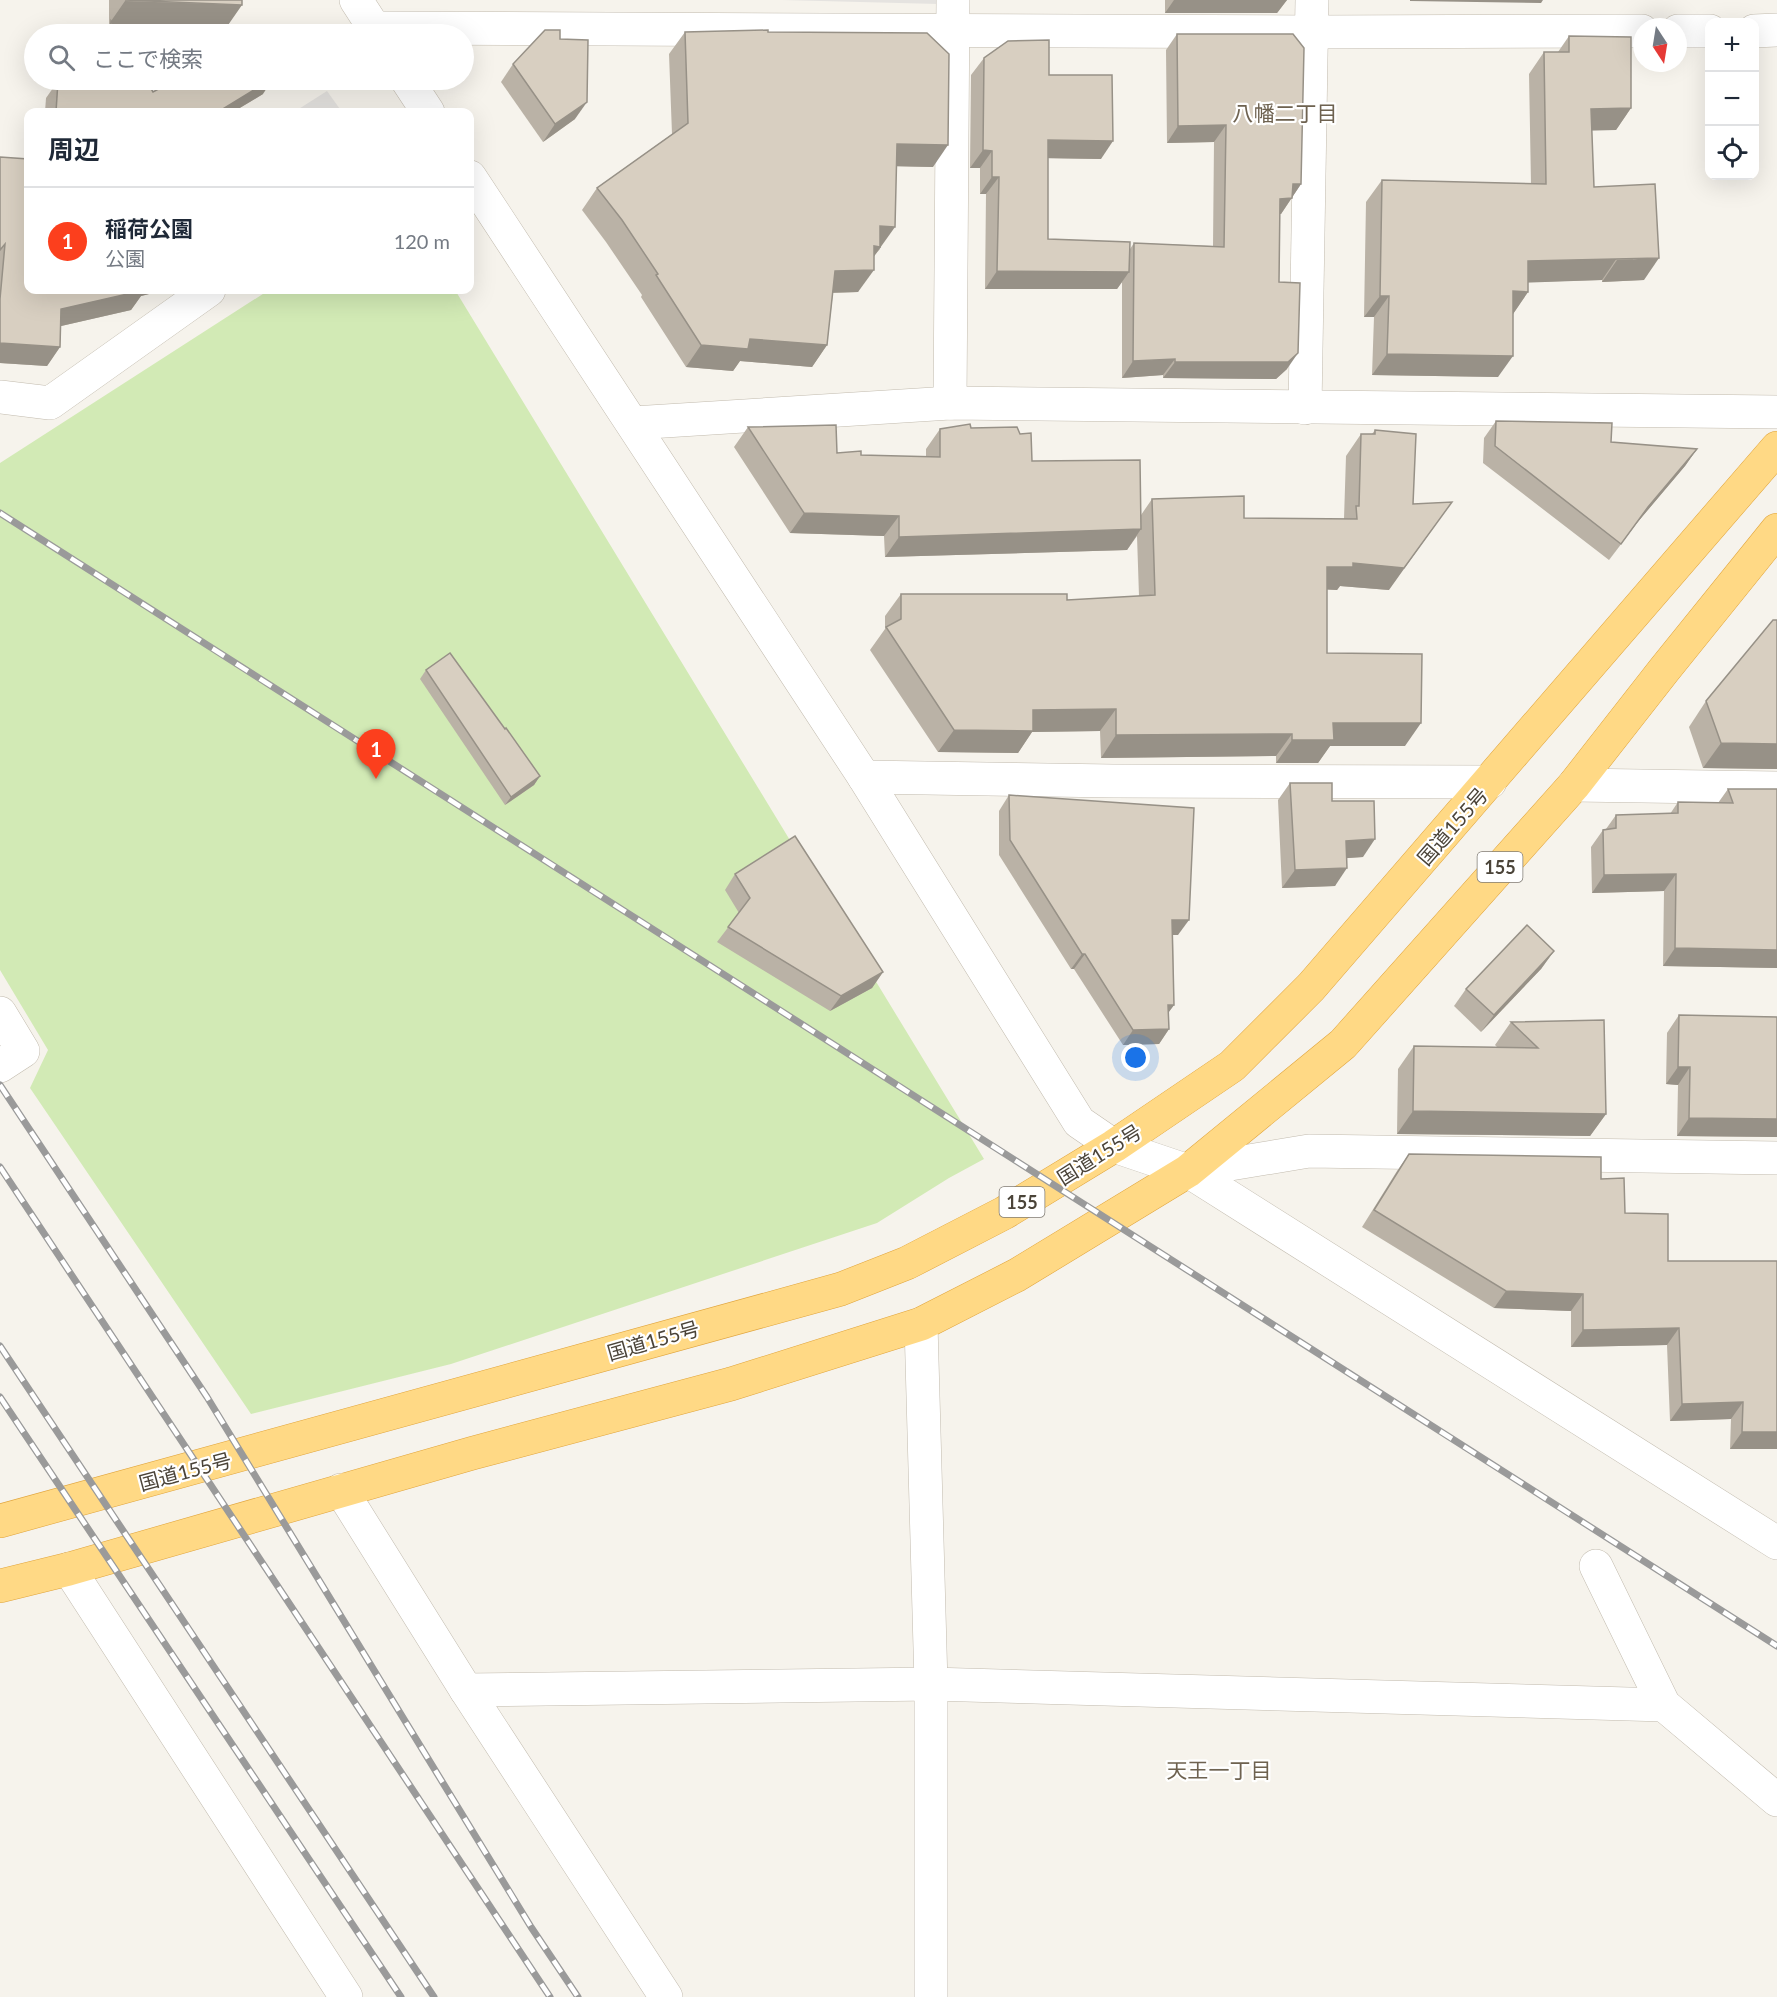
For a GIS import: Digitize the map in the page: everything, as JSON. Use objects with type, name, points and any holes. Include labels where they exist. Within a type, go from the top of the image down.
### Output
[{"type":"highway","name":"国道155号","points":[[0,1521],[841,1289],[906,1263],[1004,1213],[1114,1146],[1232,1066],[1311,987],[1777,448]]},
{"type":"highway","name":"155","points":[[0,1586],[69,1569],[473,1453],[731,1384],[921,1324],[1017,1275],[1188,1171],[1343,1044],[1574,785],[1777,530]]},
{"type":"street","points":[[356,0],[371,24]]},
{"type":"street","points":[[950,403],[953,15]]},
{"type":"street","points":[[474,28],[953,15],[1312,16],[1633,31]]},
{"type":"street","points":[[1305,408],[1312,16]]},
{"type":"street","points":[[1759,31],[1777,30]]},
{"type":"street","points":[[1687,31],[1705,31]]},
{"type":"street","points":[[414,90],[425,108]]},
{"type":"street","points":[[474,183],[864,777],[1079,1122],[1114,1146],[1188,1171],[1777,1543]]},
{"type":"street","points":[[0,397],[50,403],[203,294]]},
{"type":"street","points":[[633,423],[950,403],[1777,412]]},
{"type":"street","points":[[864,777],[1113,782],[1490,782]]},
{"type":"street","points":[[1574,785],[1777,788]]},
{"type":"street","points":[[0,1013],[23,1051],[0,1066]]},
{"type":"street","points":[[1188,1171],[1309,1151],[1777,1158]]},
{"type":"street","points":[[921,1324],[931,1684],[931,1997]]},
{"type":"street","points":[[341,1490],[466,1690],[666,1997]]},
{"type":"street","points":[[1596,1566],[1664,1705],[1777,1800]]},
{"type":"street","points":[[69,1569],[346,1997]]},
{"type":"street","points":[[466,1690],[931,1684],[1664,1705]]},
{"type":"green space","points":[[263,294],[457,294],[984,1159],[877,1223],[451,1364],[251,1414],[30,1088],[48,1050],[0,970],[0,463]]},
{"type":"shaded area","points":[[782,0],[938,0],[938,4]]},
{"type":"shaded area","points":[[327,91],[339,108],[300,108]]},
{"type":"building","points":[[125,0],[242,0],[242,5]]},
{"type":"building","points":[[545,30],[560,30],[560,39],[588,40],[587,102],[555,124],[513,64]]},
{"type":"building","points":[[768,30],[768,32],[927,33],[949,54],[948,145],[897,144],[895,227],[880,226],[880,247],[874,246],[874,270],[835,271],[827,345],[750,339],[748,349],[701,345],[656,275],[658,274],[622,220],[597,188],[688,123],[685,32]]},
{"type":"building","points":[[1177,34],[1293,34],[1304,48],[1301,184],[1293,184],[1292,198],[1280,199],[1279,282],[1300,283],[1298,353],[1288,362],[1175,362],[1175,359],[1133,361],[1134,243],[1224,247],[1226,125],[1178,126]]},
{"type":"building","points":[[1569,36],[1631,37],[1631,108],[1591,109],[1594,187],[1655,184],[1659,258],[1528,261],[1528,292],[1513,291],[1513,356],[1387,354],[1389,296],[1380,296],[1382,180],[1546,184],[1544,52],[1569,52]]},
{"type":"building","points":[[1049,40],[1049,75],[1112,75],[1113,141],[1048,140],[1048,239],[1130,242],[1129,272],[997,271],[999,177],[992,177],[992,151],[983,150],[984,58],[1008,41]]},
{"type":"building","points":[[57,90],[152,90],[153,92],[157,90],[254,90],[224,108],[56,108]]},
{"type":"building","points":[[0,157],[24,159],[24,294],[127,294],[61,309],[60,347],[0,343],[0,299],[5,244],[0,250]]},
{"type":"building","points":[[1496,421],[1612,423],[1611,442],[1697,449],[1648,507],[1621,544],[1495,446]]},
{"type":"building","points":[[970,424],[971,428],[1017,427],[1020,434],[1031,433],[1032,461],[1140,460],[1141,529],[899,537],[899,516],[804,513],[748,427],[836,425],[837,453],[861,451],[861,455],[940,457],[940,429]]},
{"type":"building","points":[[1375,430],[1416,434],[1413,504],[1452,502],[1404,568],[1353,563],[1353,567],[1327,567],[1327,653],[1422,654],[1421,723],[1333,723],[1334,740],[1292,740],[1292,734],[1116,735],[1116,709],[1033,710],[1033,731],[954,730],[886,627],[901,619],[901,594],[1067,594],[1067,600],[1155,595],[1152,499],[1244,496],[1244,518],[1357,519],[1361,434],[1375,434]]},
{"type":"building","points":[[1773,620],[1777,620],[1777,744],[1721,743],[1706,701]]},
{"type":"building","points":[[450,653],[540,776],[511,797],[426,670]]},
{"type":"building","points":[[1290,783],[1332,783],[1332,801],[1374,801],[1375,839],[1346,841],[1347,868],[1295,870]]},
{"type":"building","points":[[1728,789],[1777,789],[1777,950],[1675,948],[1676,874],[1604,875],[1603,830],[1616,828],[1616,815],[1678,813],[1678,802],[1733,803]]},
{"type":"building","points":[[1009,795],[1194,808],[1189,920],[1172,920],[1174,1005],[1168,1005],[1169,1029],[1133,1030],[1010,840]]},
{"type":"building","points":[[795,836],[883,972],[841,996],[728,927],[750,898],[735,874]]},
{"type":"building","points":[[1527,925],[1554,951],[1494,1015],[1466,989]]},
{"type":"building","points":[[1679,1015],[1777,1017],[1777,1119],[1689,1118],[1690,1067],[1678,1067]]},
{"type":"building","points":[[1604,1020],[1606,1114],[1413,1111],[1414,1046],[1538,1048],[1511,1022]]},
{"type":"building","points":[[1409,1154],[1601,1157],[1601,1179],[1624,1178],[1625,1213],[1668,1214],[1668,1261],[1777,1261],[1777,1432],[1742,1432],[1743,1402],[1682,1404],[1679,1328],[1583,1330],[1583,1294],[1506,1291],[1374,1210]]},
{"type":"railway","points":[[0,513],[1777,1646]]},
{"type":"railway","points":[[0,1085],[207,1397],[531,1927],[578,1997]]},
{"type":"railway","points":[[0,1167],[550,1997]]},
{"type":"railway","points":[[0,1346],[434,1997]]},
{"type":"railway","points":[[0,1397],[401,1997]]},
{"type":"place","name":"稲荷公園","points":[[376,779]]},
{"type":"district","name":"八幡二丁目","points":[[1285,112]]},
{"type":"district","name":"天王一丁目","points":[[1219,1769]]}]
